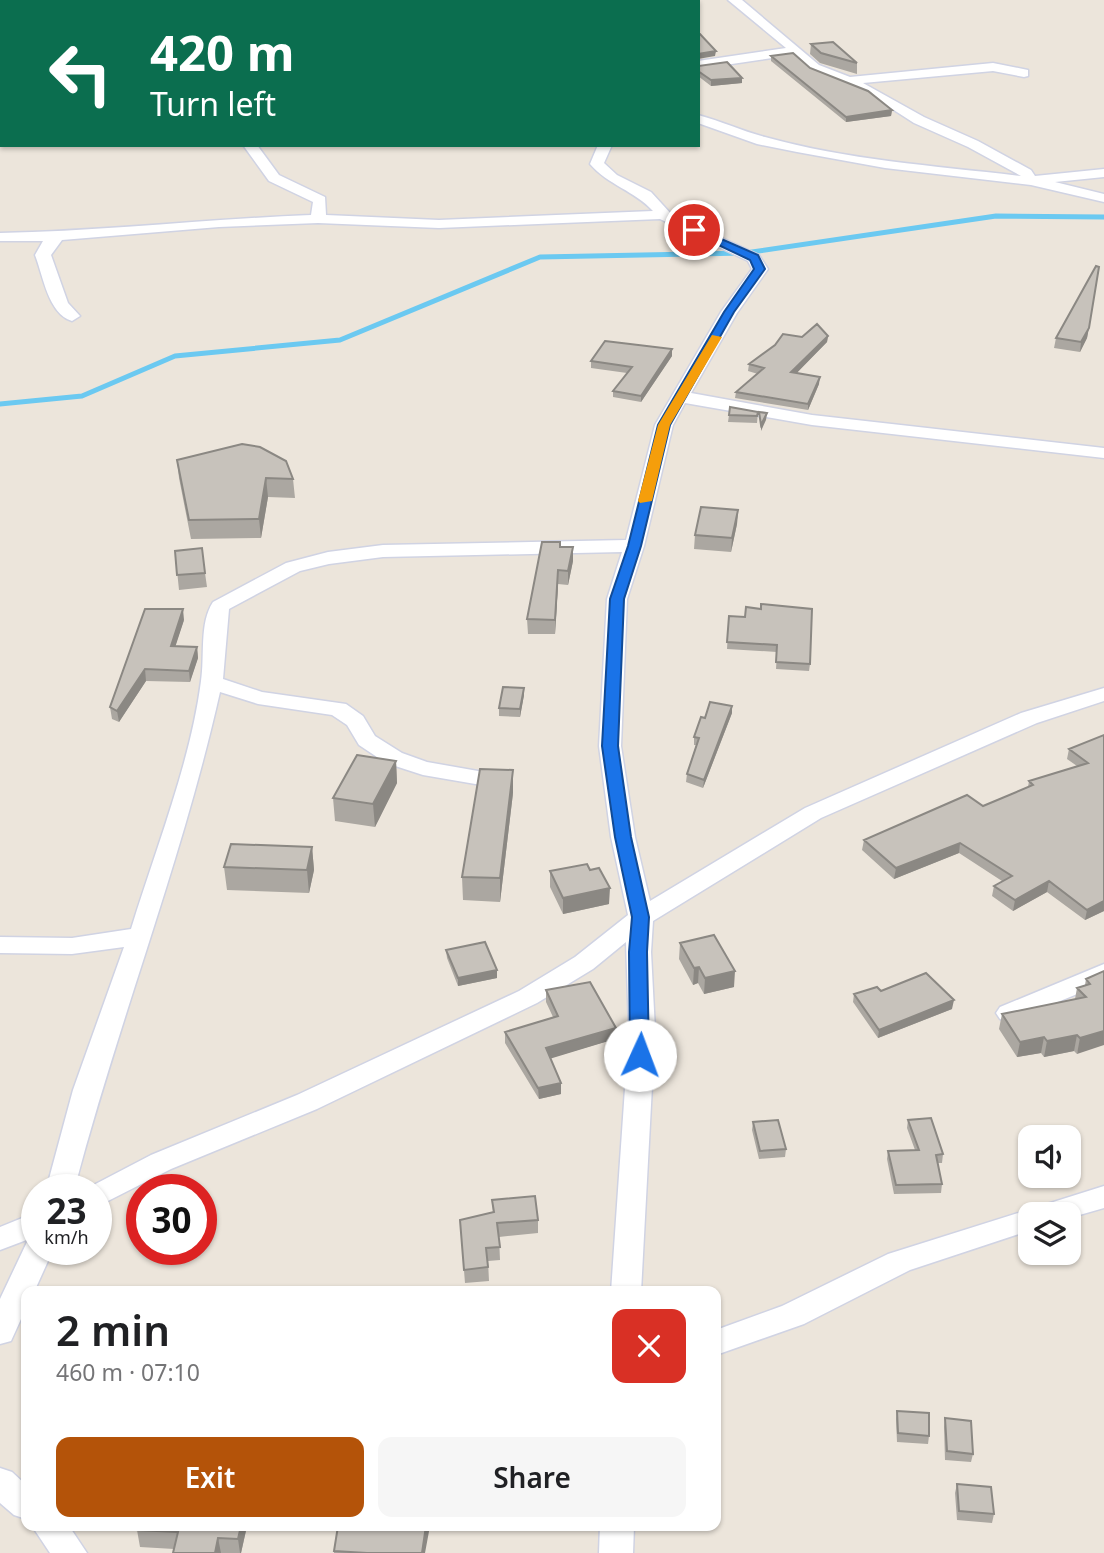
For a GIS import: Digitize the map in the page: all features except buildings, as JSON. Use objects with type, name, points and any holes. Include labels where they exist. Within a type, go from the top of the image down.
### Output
[{"type":"street","points":[[450,0],[456,0]]},
{"type":"street","points":[[734,0],[755,14],[815,68],[864,86],[919,120],[1026,173],[1031,181]]},
{"type":"street","points":[[700,65],[793,51]]},
{"type":"street","points":[[847,80],[993,67],[1024,73]]},
{"type":"street","points":[[700,120],[762,141],[797,149],[886,164],[1031,181],[1104,198]]},
{"type":"street","points":[[251,147],[274,178],[320,200],[317,219]]},
{"type":"street","points":[[605,147],[597,164],[612,178],[646,195],[662,215]]},
{"type":"street","points":[[1031,181],[1104,173]]},
{"type":"street","points":[[0,237],[58,236],[317,219],[439,224],[662,215],[738,249],[759,263],[760,269],[729,312],[683,397],[664,425],[634,546],[617,599],[610,746],[623,837],[641,917],[638,952],[642,1030],[626,1286]]},
{"type":"street","points":[[58,236],[49,243],[43,255],[61,305],[72,316]]},
{"type":"street","points":[[683,397],[812,420],[1104,453]]},
{"type":"street","points":[[65,1174],[114,1007],[142,934],[194,764],[212,682],[216,621],[220,607],[247,589],[293,567],[328,558],[383,551],[634,546]]},
{"type":"street","points":[[212,682],[258,698],[338,709],[355,721],[368,740],[394,758],[423,768],[486,779]]},
{"type":"street","points":[[112,1186],[161,1162],[387,1066],[528,997],[584,963],[641,917],[813,813],[1029,718],[1104,694]]},
{"type":"street","points":[[0,945],[60,947],[109,944],[142,934]]},
{"type":"street","points":[[1009,1013],[1104,972]]},
{"type":"street","points":[[1081,1204],[1104,1197]]},
{"type":"street","points":[[721,1341],[793,1315],[899,1262],[1018,1223]]},
{"type":"street","points":[[0,1239],[21,1230]]},
{"type":"street","points":[[21,1286],[31,1265]]},
{"type":"street","points":[[0,1332],[21,1287]]},
{"type":"street","points":[[0,1482],[21,1501]]},
{"type":"street","points":[[53,1531],[71,1553]]},
{"type":"street","points":[[616,1553],[617,1531]]},
{"type":"waterway","points":[[0,404],[82,396],[175,356],[340,340],[540,257],[745,253],[996,216],[1104,217]]},
{"type":"slow traffic","points":[[645,501],[664,425],[683,397],[716,337]]},
{"type":"route","points":[[640,1055],[642,1030],[638,952],[641,917],[623,837],[610,746],[617,599],[634,546],[664,425],[683,397],[729,312],[760,269],[754,258],[694,230]]}]
